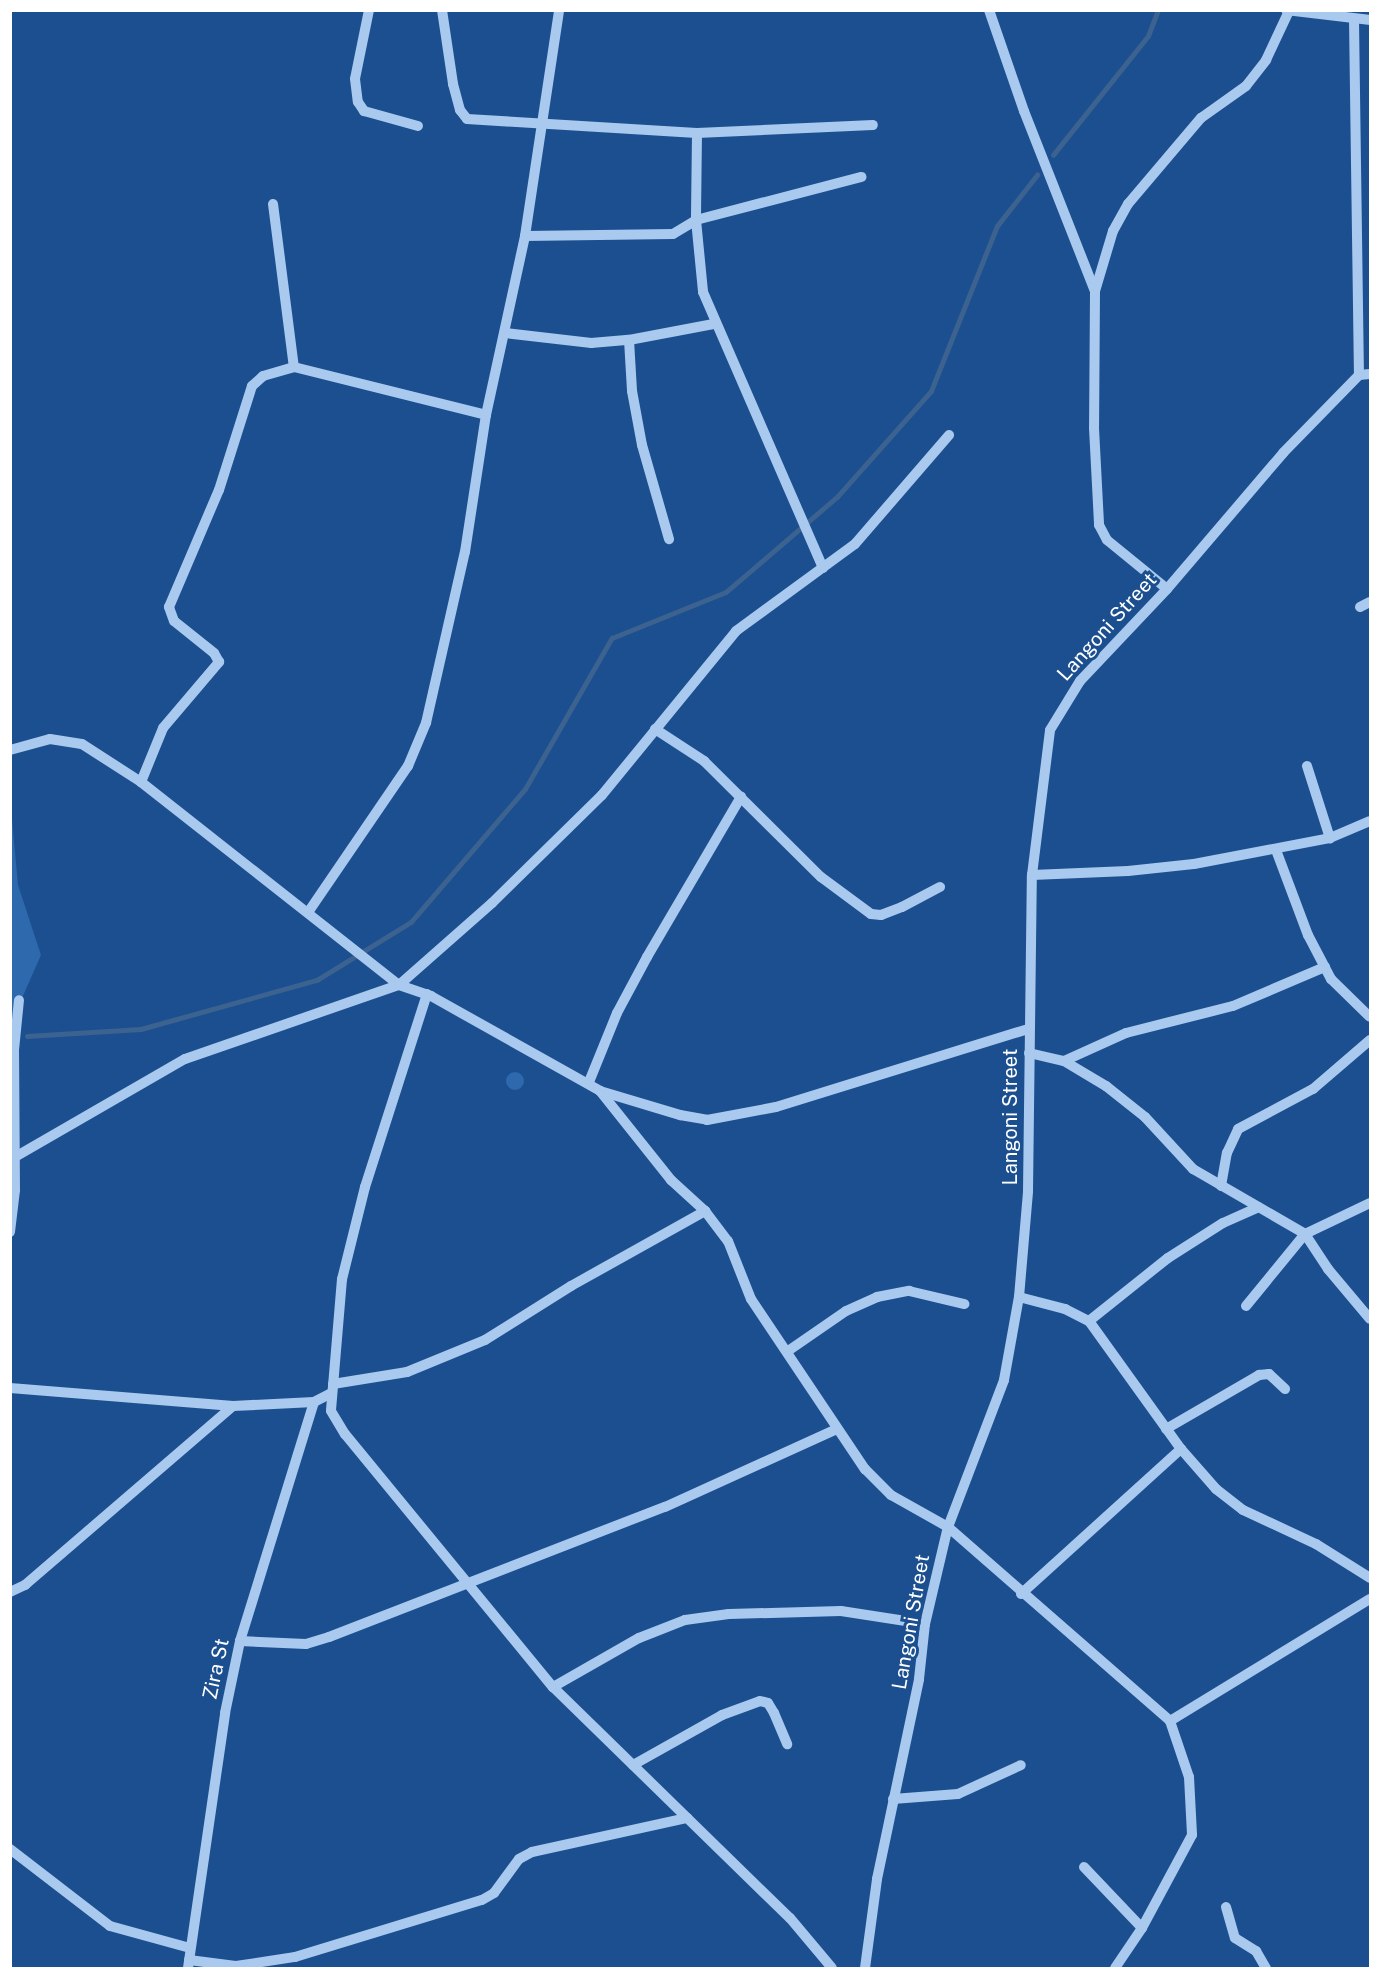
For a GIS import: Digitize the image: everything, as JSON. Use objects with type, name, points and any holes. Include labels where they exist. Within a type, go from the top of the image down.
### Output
[{"type":"street","points":[[369,10],[355,79],[358,102],[364,111],[418,126]]},
{"type":"street","points":[[442,10],[453,84],[462,116],[467,119],[697,133],[873,125]]},
{"type":"street","points":[[309,911],[408,766],[426,723],[465,552],[486,415],[525,236],[544,125],[559,10]]},
{"type":"street","points":[[989,10],[1023,111],[1095,291]]},
{"type":"street","points":[[1167,589],[1107,540],[1100,525],[1094,438],[1095,291],[1113,231],[1128,204],[1202,118],[1246,86],[1266,60],[1287,11],[1354,20],[1371,20]]},
{"type":"street","points":[[1354,20],[1359,375],[1371,374]]},
{"type":"street","points":[[697,133],[696,220],[703,292],[714,324],[802,515],[823,568]]},
{"type":"street","points":[[525,236],[673,234],[696,220],[861,177]]},
{"type":"street","points":[[273,204],[294,367]]},
{"type":"street","points":[[505,333],[572,343],[629,340],[714,324]]},
{"type":"street","points":[[629,340],[632,392],[642,445],[669,539]]},
{"type":"street","points":[[141,782],[163,728],[219,662],[214,653],[174,621],[169,607],[219,489],[244,401],[263,376],[294,367],[486,415]]},
{"type":"street","name":"Langoni Street","points":[[865,1968],[893,1799],[919,1679],[925,1624],[948,1527],[1004,1380],[1019,1297],[1028,1191],[1028,1029],[1032,875],[1050,730],[1080,681],[1167,589],[1283,453],[1359,375]]},
{"type":"street","points":[[15,1157],[185,1059],[399,985],[492,903],[602,795],[736,631],[855,544],[949,435]]},
{"type":"street","points":[[655,729],[704,761],[822,877],[871,914],[880,915],[902,907],[940,886]]},
{"type":"street","points":[[10,750],[50,739],[67,740],[104,756],[309,911],[399,985],[427,994],[589,1082],[600,1091],[671,1180],[705,1210],[728,1241],[751,1299],[865,1469],[891,1495],[948,1527],[1021,1594],[1170,1721],[1189,1777],[1192,1835],[1142,1928],[1115,1968]]},
{"type":"street","points":[[1307,766],[1330,838]]},
{"type":"street","points":[[589,1082],[637,976],[704,854],[741,797]]},
{"type":"street","points":[[1032,875],[1128,871],[1276,850],[1330,838],[1371,821]]},
{"type":"street","points":[[1276,850],[1308,935],[1331,979],[1371,1017]]},
{"type":"street","points":[[1065,1061],[1126,1033],[1233,1006],[1325,967]]},
{"type":"street","points":[[427,994],[372,1165],[342,1279],[331,1389],[331,1411],[345,1434],[553,1687],[790,1918],[832,1968]]},
{"type":"street","points":[[10,1232],[15,1157],[14,1050],[19,1000]]},
{"type":"street","points":[[600,1091],[707,1120],[776,1107],[1028,1029]]},
{"type":"street","points":[[1221,1186],[1227,1153],[1238,1129],[1313,1089],[1371,1040]]},
{"type":"street","points":[[1029,1053],[1065,1061],[1130,1103],[1193,1169],[1259,1207],[1284,1218],[1305,1234],[1328,1269],[1371,1319]]},
{"type":"street","points":[[1246,1306],[1305,1234],[1371,1203]]},
{"type":"street","points":[[1089,1321],[1168,1258],[1223,1223],[1259,1207]]},
{"type":"street","points":[[10,1388],[233,1406],[315,1402],[331,1389],[407,1372],[485,1340],[572,1286],[705,1210]]},
{"type":"street","points":[[788,1351],[846,1311],[877,1297],[909,1292],[964,1304]]},
{"type":"street","points":[[1019,1297],[1065,1309],[1089,1321],[1180,1449],[1216,1489],[1243,1510],[1316,1544],[1369,1573]]},
{"type":"street","points":[[1166,1429],[1260,1375],[1274,1377],[1285,1389]]},
{"type":"street","name":"Zira St","points":[[189,1964],[225,1713],[240,1641],[315,1402]]},
{"type":"street","points":[[10,1592],[25,1585],[233,1406]]},
{"type":"street","points":[[240,1641],[306,1644],[665,1507],[837,1429]]},
{"type":"street","points":[[1021,1594],[1180,1449]]},
{"type":"street","points":[[1170,1721],[1371,1599]]},
{"type":"street","points":[[553,1687],[639,1638],[685,1620],[729,1614],[842,1611],[925,1624]]},
{"type":"street","points":[[633,1765],[722,1715],[760,1701],[768,1703],[787,1744]]},
{"type":"street","points":[[893,1799],[958,1794],[1021,1765]]},
{"type":"street","points":[[189,1964],[236,1966],[296,1957],[482,1900],[494,1893],[519,1859],[532,1852],[687,1818]]},
{"type":"street","points":[[10,1849],[110,1926],[190,1948]]},
{"type":"street","points":[[1084,1867],[1142,1928]]},
{"type":"street","points":[[1226,1907],[1235,1938],[1256,1951],[1266,1968]]},
{"type":"shaded area","points":[[10,797],[18,885],[41,955],[15,1014],[10,1059]]},
{"type":"shaded area","points":[[515,1072],[521,1075],[524,1081],[521,1087],[515,1090],[509,1087],[506,1081],[509,1075]]},
{"type":"waterway","points":[[1053,155],[1148,36],[1158,10]]},
{"type":"waterway","points":[[27,1036],[141,1029],[317,980],[411,922],[525,789],[612,638],[726,592],[837,497],[931,391],[997,226],[1037,175]]}]
